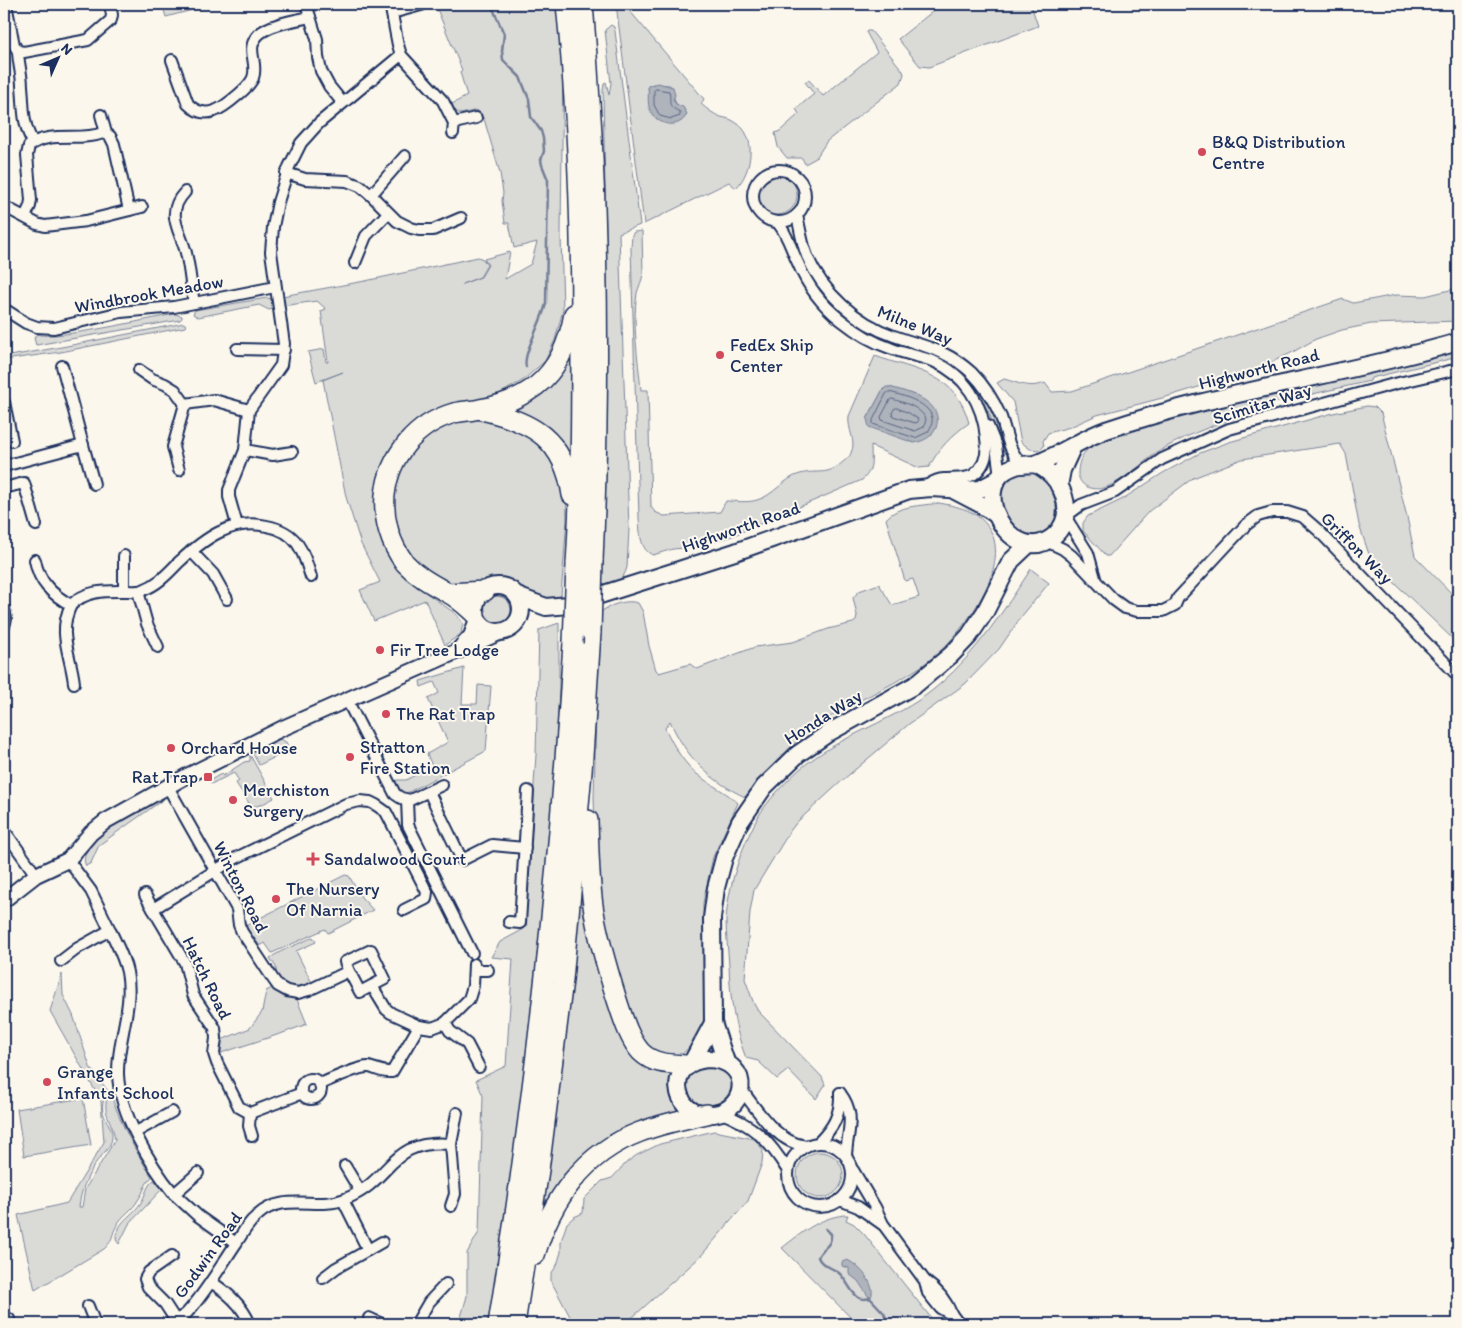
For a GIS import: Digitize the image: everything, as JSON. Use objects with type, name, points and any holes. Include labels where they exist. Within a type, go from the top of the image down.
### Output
[{"type":"highway","points":[[566,4],[572,56],[579,166],[581,395],[578,533]]},
{"type":"highway","points":[[498,1324],[533,1086],[548,953],[563,796],[573,642],[585,562],[597,420],[596,196],[591,97],[583,4]]},
{"type":"highway","points":[[476,616],[448,593],[419,576],[406,564],[398,552],[387,526],[384,507],[388,477],[406,444],[421,429],[452,414],[480,409],[522,395],[536,386],[550,372],[558,362],[568,338],[581,281]]},
{"type":"highway","points":[[480,409],[528,424],[540,432],[555,447],[563,461],[570,481],[578,533],[585,562],[591,632],[582,772],[563,980],[516,1318]]},
{"type":"highway","points":[[448,593],[484,591]]},
{"type":"highway","points":[[582,772],[588,813],[589,864],[594,912],[604,961],[621,1011],[634,1043],[648,1057],[660,1062],[690,1064]]},
{"type":"highway","points":[[516,1318],[541,1235],[549,1217],[564,1191],[582,1170],[602,1151],[630,1136],[642,1131],[713,1113]]},
{"type":"main road","name":"Highworth Road","points":[[1029,465],[1105,430],[1164,413],[1458,342]]},
{"type":"main road","points":[[1061,490],[1062,470],[1073,446]]},
{"type":"main road","points":[[1029,465],[1052,474],[1061,490],[1066,505],[1066,517],[1057,533],[1046,541],[1029,544],[1012,537],[997,515],[992,494],[999,478],[1011,468],[1029,465]]},
{"type":"main road","name":"Highworth Road","points":[[516,624],[546,607],[569,605],[588,600],[735,552],[898,493],[920,488],[980,489],[999,478]]},
{"type":"main road","name":"Highworth Road","points":[[948,488],[997,515]]},
{"type":"main road","name":"Honda Way","points":[[1007,531],[1007,568]]},
{"type":"main road","name":"Honda Way","points":[[726,1062],[714,1023],[712,918],[716,888],[728,847],[747,811],[773,777],[809,745],[904,692],[925,678],[960,647],[991,602],[1007,568],[1015,556],[1029,544]]},
{"type":"main road","points":[[4,900],[36,875],[68,860],[91,833],[102,824],[168,787],[253,742],[455,651],[510,629],[516,624],[521,610],[517,596],[510,590],[502,587],[493,587],[484,591],[476,603],[476,616],[471,636],[465,644],[455,651]]},
{"type":"main road","name":"Highworth Road","points":[[517,596],[546,607]]},
{"type":"main road","points":[[476,616],[482,626],[489,631],[501,632]]},
{"type":"main road","points":[[690,1064],[707,1059],[726,1062],[731,1065],[737,1072],[741,1089],[736,1102],[730,1108],[713,1113],[695,1112],[680,1097],[678,1087],[682,1071],[690,1064],[714,1023]]},
{"type":"street","points":[[6,4],[14,45],[18,51],[23,88],[23,116],[26,130],[33,142]]},
{"type":"street","points":[[18,51],[24,52],[88,40],[111,20],[110,4]]},
{"type":"street","points":[[306,4],[317,39],[321,72],[342,102]]},
{"type":"street","points":[[421,5],[391,8],[398,45],[402,55],[440,95],[447,106],[453,128],[476,118]]},
{"type":"street","points":[[172,60],[188,104],[193,109],[203,113],[214,112],[227,105],[251,82],[255,69],[253,43],[259,34],[268,28],[310,16]]},
{"type":"street","points":[[238,525],[229,497],[229,490],[245,450],[249,410],[281,365],[284,350],[271,252],[272,233],[286,173],[304,139],[319,123],[342,102],[402,55]]},
{"type":"street","points":[[101,115],[106,133],[110,136],[114,145],[129,210]]},
{"type":"street","points":[[25,217],[31,200],[29,146],[33,142],[55,138],[91,137],[106,133]]},
{"type":"street","points":[[371,195],[405,156]]},
{"type":"street","points":[[777,170],[787,171],[796,176],[805,189],[805,201],[797,215],[785,222],[778,223],[765,218],[758,212],[753,202],[756,184],[761,177],[777,170]]},
{"type":"street","points":[[286,173],[305,179],[347,181],[360,186],[388,213],[404,225],[419,230],[433,230],[461,218]]},
{"type":"street","points":[[185,192],[178,200],[176,206],[176,224],[186,252],[194,303]]},
{"type":"street","points":[[4,208],[45,226],[86,221],[142,207]]},
{"type":"street","points":[[355,263],[366,236],[388,213]]},
{"type":"street","name":"Milne Way","points":[[797,215],[807,256],[820,279],[835,298],[852,314],[869,325],[894,336],[937,350],[955,360],[971,373],[992,399],[1001,418],[1010,448],[1029,465]]},
{"type":"street","name":"Milne Way","points":[[778,223],[787,236],[803,275],[817,296],[848,326],[868,339],[892,349],[935,362],[949,370],[961,381],[973,395],[992,433],[996,446],[999,478]]},
{"type":"street","name":"Windbrook Meadow","points":[[4,309],[26,323],[37,327],[54,328],[121,312],[174,307],[276,287]]},
{"type":"street","points":[[237,349],[284,350]]},
{"type":"street","points":[[62,366],[94,484]]},
{"type":"street","name":"Scimitar Way","points":[[1066,517],[1078,507],[1115,492],[1155,463],[1173,453],[1229,429],[1394,384],[1458,369]]},
{"type":"street","points":[[139,370],[152,379],[175,390],[185,404]]},
{"type":"street","points":[[185,404],[214,400],[249,410]]},
{"type":"street","points":[[4,402],[7,430],[12,441]]},
{"type":"street","points":[[179,470],[173,447],[185,404]]},
{"type":"street","name":"Milne Way","points":[[920,488],[939,480],[969,476],[978,470],[983,464],[988,451],[985,421]]},
{"type":"street","points":[[4,466],[83,445]]},
{"type":"street","points":[[245,450],[273,455],[292,452]]},
{"type":"street","points":[[4,488],[24,483],[36,524]]},
{"type":"street","points":[[1061,490],[1088,502]]},
{"type":"street","name":"Griffon Way","points":[[1046,541],[1068,553],[1114,600],[1125,608],[1138,611],[1155,611],[1160,605],[1178,598],[1226,545],[1253,519],[1272,512],[1295,513],[1318,530],[1458,676]]},
{"type":"street","name":"Griffon Way","points":[[1066,517],[1088,553],[1095,579]]},
{"type":"street","points":[[74,683],[64,636],[66,616],[70,605],[87,594],[124,591],[138,592],[164,578],[191,552],[216,534],[238,525],[254,524],[278,529],[292,537],[302,551],[311,577]]},
{"type":"street","points":[[191,552],[213,574],[227,599]]},
{"type":"street","points":[[124,556],[124,591]]},
{"type":"street","points":[[35,560],[39,577],[48,589],[70,605]]},
{"type":"street","points":[[138,592],[147,624],[158,647]]},
{"type":"street","points":[[4,610],[6,619],[4,626]]},
{"type":"street","points":[[347,700],[393,791],[401,798],[407,800],[442,785]]},
{"type":"street","name":"Winton Road","points":[[168,787],[237,909],[242,932],[278,986],[292,993],[309,990],[349,971]]},
{"type":"street","points":[[510,922],[520,923],[528,791]]},
{"type":"street","points":[[429,792],[462,860],[492,845],[525,848]]},
{"type":"street","points":[[372,986],[386,1009],[398,1017],[419,1026],[432,1028],[445,1023],[469,999],[473,986],[473,962],[408,825],[407,800]]},
{"type":"street","points":[[153,909],[236,858],[346,804],[360,801],[373,803],[386,812],[427,894],[426,899],[404,910]]},
{"type":"street","points":[[4,830],[36,875]]},
{"type":"street","points":[[68,860],[91,891],[125,963],[129,997],[118,1074],[122,1098],[136,1132],[159,1175],[174,1194],[198,1216],[236,1242]]},
{"type":"street","name":"Hatch Road","points":[[145,895],[184,963],[193,995],[215,1028],[214,1054],[217,1063],[239,1107],[250,1113]]},
{"type":"street","points":[[61,961],[78,948],[110,930]]},
{"type":"street","points":[[371,950],[385,979],[360,992],[349,971],[345,962],[371,950]]},
{"type":"street","points":[[473,962],[488,970]]},
{"type":"street","points":[[445,1023],[450,1031],[467,1044],[479,1067]]},
{"type":"street","points":[[252,1136],[249,1126],[250,1113],[302,1093],[308,1098],[316,1098],[321,1090],[320,1084],[334,1077],[367,1067],[387,1073],[392,1072],[419,1026]]},
{"type":"street","points":[[741,1089],[761,1115],[784,1137],[795,1144],[806,1146],[818,1143],[831,1144],[846,1156],[875,1207],[882,1224],[925,1281],[935,1288],[943,1298],[952,1315],[960,1324]]},
{"type":"street","points":[[818,1143],[834,1124],[840,1107],[839,1091],[846,1102],[850,1116],[846,1156]]},
{"type":"street","points":[[136,1132],[156,1119],[172,1112]]},
{"type":"street","points":[[451,1206],[455,1194],[451,1144],[457,1113]]},
{"type":"street","points":[[713,1113],[739,1120],[762,1136],[771,1145],[788,1171],[791,1190],[804,1203],[822,1207],[829,1206],[840,1200],[851,1185],[851,1167]]},
{"type":"street","name":"Godwin Road","points":[[173,1322],[186,1314],[211,1282],[236,1242],[257,1215],[272,1205],[343,1200],[360,1191],[380,1176],[397,1157],[406,1151],[436,1142],[451,1144]]},
{"type":"street","points":[[788,1171],[796,1154],[806,1146]]},
{"type":"street","points":[[346,1166],[360,1191]]},
{"type":"street","points":[[174,1194],[198,1174]]},
{"type":"street","points":[[343,1200],[368,1250]]},
{"type":"street","points":[[840,1200],[858,1207],[882,1224]]},
{"type":"street","points":[[323,1278],[336,1268],[382,1242]]},
{"type":"street","points":[[172,1256],[149,1272],[145,1279],[148,1287],[165,1304],[173,1322]]},
{"type":"street","points":[[211,1282],[224,1290],[238,1303],[250,1324]]},
{"type":"street","points":[[416,1324],[429,1302],[446,1284]]},
{"type":"street","points":[[88,1306],[94,1324]]},
{"type":"street","points":[[369,1318],[382,1324]]},
{"type":"shaded area","points":[[162,4],[215,4],[166,17]]},
{"type":"shaded area","points":[[435,4],[560,4],[563,51],[561,235],[563,310],[555,340],[545,361],[522,381],[499,394],[462,404],[395,444],[381,469],[377,491],[391,557],[411,582],[456,614],[463,623],[461,634],[445,645],[425,600],[374,621],[360,590],[380,582],[361,544],[346,497],[323,380],[343,372],[316,382],[308,352],[324,349],[326,362],[328,362],[321,311],[326,309],[317,301],[282,306],[282,296],[478,257],[483,259],[487,265],[480,277],[462,284],[481,277],[488,265],[484,259],[510,252],[505,279],[531,264],[537,242],[514,248],[509,223],[505,223],[500,173],[484,119],[477,110],[461,114],[455,111],[452,104],[467,96],[460,72],[462,70]]},
{"type":"shaded area","points":[[616,4],[626,4],[704,99],[701,104],[715,114],[732,120],[742,128],[750,144],[749,164],[746,173],[736,188],[729,182],[644,224]],"holes":[[[653,84],[670,85],[676,104],[683,108],[686,116],[681,121],[649,95],[648,86]]]},
{"type":"shaded area","points":[[942,4],[1044,4],[1032,8],[1038,26],[929,67],[920,66],[898,39]]},
{"type":"shaded area","points":[[611,25],[615,31],[640,225],[619,233],[629,529],[626,571],[619,580],[605,587],[601,585],[607,286],[603,91],[604,83],[606,82],[609,95],[611,83],[605,30]]},
{"type":"shaded area","points":[[867,31],[871,31],[903,71],[901,83],[827,141],[816,158],[805,164],[802,158],[787,158],[778,147],[775,133],[780,131],[799,114],[796,109],[814,94],[805,82],[809,80],[823,96],[877,52]]},
{"type":"shaded area","points":[[777,175],[791,181],[797,195],[791,209],[777,215],[763,209],[757,195],[763,181]]},
{"type":"shaded area","points":[[642,231],[643,274],[637,293],[635,329],[641,390],[648,390],[651,507],[655,512],[664,516],[720,512],[726,501],[746,502],[757,500],[768,495],[794,476],[832,470],[837,467],[849,457],[853,448],[849,416],[875,356],[933,376],[945,384],[963,406],[969,423],[946,442],[929,467],[919,468],[871,446],[870,469],[862,480],[732,536],[696,547],[673,549],[653,555],[645,549],[641,539],[639,518],[631,248],[634,232]],"holes":[[[889,387],[917,396],[867,419],[883,389]]]},
{"type":"shaded area","points":[[794,240],[797,240],[802,253],[851,318],[879,335],[937,354],[957,366],[974,382],[993,410],[1006,453],[1001,455],[987,408],[969,382],[945,362],[878,339],[850,322],[837,311],[815,285],[799,256]]},
{"type":"shaded area","points":[[1458,288],[1458,321],[1371,324],[1342,330],[1316,339],[1257,369],[1166,397],[1097,415],[1070,427],[1048,433],[1043,441],[1044,446],[1040,450],[1030,449],[1021,442],[1013,402],[997,383],[1004,379],[1029,385],[1045,383],[1052,392],[1072,391],[1343,299],[1353,303],[1396,295],[1425,296]]},
{"type":"shaded area","points":[[267,298],[273,299],[275,308],[269,310],[259,305],[198,317],[193,314],[195,310]]},
{"type":"shaded area","points":[[175,314],[182,316],[182,318],[180,320],[36,345],[34,338],[37,334],[81,332]]},
{"type":"shaded area","points":[[184,323],[185,327],[61,352],[4,360],[4,357]]},
{"type":"shaded area","points":[[574,338],[572,462],[542,425],[512,408]]},
{"type":"shaded area","points":[[1458,350],[1458,357],[1371,378],[1370,381],[1264,405],[1257,411],[1185,437],[1156,454],[1118,481],[1103,488],[1094,489],[1086,487],[1079,478],[1079,465],[1085,452],[1100,440],[1109,436],[1204,408]]},
{"type":"shaded area","points":[[1367,406],[1375,407],[1381,413],[1415,556],[1458,600],[1458,644],[1371,560],[1359,525],[1346,454],[1340,444],[1242,459],[1193,478],[1149,511],[1109,556],[1106,556],[1083,531],[1083,523],[1088,516],[1121,500],[1163,473],[1200,453],[1229,442],[1333,413]]},
{"type":"shaded area","points":[[464,418],[489,418],[545,444],[566,487],[567,519],[561,596],[552,599],[538,597],[502,580],[469,585],[446,582],[422,568],[410,557],[401,544],[395,528],[393,505],[396,482],[404,461],[416,445],[428,435]]},
{"type":"shaded area","points":[[1019,472],[1037,474],[1044,480],[1053,496],[1056,505],[1054,522],[1040,534],[1030,535],[1021,532],[1007,518],[1003,508],[1002,488],[1006,480]]},
{"type":"shaded area","points":[[939,503],[959,507],[971,512],[988,526],[995,544],[994,564],[988,585],[977,606],[949,642],[936,655],[908,675],[847,707],[808,732],[779,758],[745,797],[720,783],[700,766],[683,746],[670,721],[665,728],[676,749],[690,768],[738,803],[713,857],[703,903],[705,1021],[696,1041],[680,1056],[662,1056],[646,1045],[636,1029],[618,983],[597,886],[594,798],[600,613],[618,604],[638,603],[643,612],[649,646],[656,670],[659,673],[690,664],[697,669],[755,647],[793,642],[828,629],[853,623],[856,621],[857,615],[853,598],[859,591],[879,584],[892,605],[919,597],[913,579],[905,581],[886,519],[891,514],[903,509]]},
{"type":"shaded area","points":[[1031,569],[1049,583],[1021,617],[999,649],[965,684],[909,724],[797,822],[754,890],[750,912],[745,979],[758,1011],[822,1077],[825,1085],[816,1099],[788,1070],[777,1079],[758,1061],[746,1058],[738,1035],[732,1001],[726,920],[732,881],[746,842],[767,803],[806,764],[828,749],[926,696],[953,672],[989,630]]},
{"type":"shaded area","points":[[497,596],[507,600],[511,610],[507,620],[497,624],[487,620],[483,610],[487,600]]},
{"type":"shaded area","points":[[559,623],[559,688],[555,784],[518,1146],[489,1324],[459,1324],[467,1296],[467,1253],[479,1232],[483,1096],[476,1080],[506,1066],[513,959],[491,957],[500,942],[524,929],[536,755],[539,630]]},
{"type":"shaded area","points":[[464,668],[462,704],[477,704],[478,685],[491,686],[486,751],[405,794],[395,788],[392,783],[397,780],[406,780],[432,766],[427,754],[448,742],[428,699],[439,693],[434,682],[421,687],[420,681]]},
{"type":"shaded area","points":[[280,739],[286,742],[290,750],[259,765],[252,752]]},
{"type":"shaded area","points":[[250,755],[274,798],[254,806],[246,805],[249,803],[236,783],[239,781],[234,773],[211,784],[209,781],[221,774],[223,776],[244,762],[250,761]]},
{"type":"shaded area","points":[[158,799],[164,799],[99,845],[91,863],[86,866],[84,861],[87,850],[102,830],[118,819]]},
{"type":"shaded area","points":[[579,861],[623,1031],[676,1068],[687,1110],[631,1128],[540,1221]]},
{"type":"shaded area","points":[[345,875],[349,876],[361,897],[373,910],[328,933],[325,929],[272,953],[265,943],[260,946],[247,928],[246,926],[254,921]]},
{"type":"shaded area","points":[[313,937],[316,942],[296,951],[312,983],[301,987],[292,987],[276,974],[276,967],[270,958]]},
{"type":"shaded area","points":[[62,974],[63,995],[73,1015],[90,1067],[108,1091],[104,1100],[103,1113],[112,1132],[110,1145],[95,1164],[87,1180],[79,1207],[82,1207],[85,1189],[115,1140],[106,1110],[110,1091],[128,1136],[152,1177],[136,1204],[119,1221],[111,1240],[104,1249],[35,1290],[18,1215],[67,1203],[104,1142],[101,1101],[50,1011]]},
{"type":"shaded area","points":[[272,988],[285,997],[296,997],[307,1024],[218,1054],[219,1041],[250,1028],[262,1012],[266,991]]},
{"type":"shaded area","points":[[711,1065],[726,1072],[732,1080],[732,1085],[728,1094],[720,1102],[712,1105],[700,1105],[688,1096],[685,1081],[691,1070]]},
{"type":"shaded area","points":[[83,1098],[91,1145],[24,1156],[17,1109]]},
{"type":"shaded area","points":[[714,1131],[755,1139],[763,1150],[762,1163],[748,1201],[700,1257],[625,1324],[574,1324],[551,1281],[551,1274],[557,1265],[561,1252],[561,1241],[567,1223],[583,1213],[584,1199],[602,1181],[612,1178],[627,1162],[637,1155],[660,1144]]},
{"type":"shaded area","points":[[816,1152],[824,1152],[833,1156],[839,1162],[843,1175],[839,1188],[833,1194],[824,1198],[816,1198],[807,1194],[801,1188],[797,1179],[797,1171],[801,1162],[807,1156]]},
{"type":"shaded area","points":[[154,1180],[162,1189],[129,1224],[119,1244],[116,1240],[119,1228],[140,1204],[149,1185]]},
{"type":"shaded area","points":[[848,1215],[846,1220],[854,1224],[864,1234],[936,1324],[857,1324],[782,1248],[818,1223]]},
{"type":"water","points":[[658,83],[673,87],[675,95],[673,99],[676,104],[683,107],[687,114],[679,123],[668,124],[662,122],[650,110],[648,86]]},
{"type":"water","points":[[886,387],[915,395],[930,404],[935,411],[937,419],[936,428],[930,436],[914,443],[869,427],[867,419]]},
{"type":"water","points":[[847,1260],[861,1270],[869,1281],[872,1292],[871,1297],[868,1296],[858,1281],[849,1274],[849,1268],[842,1266],[842,1262]]},
{"type":"waterway","points":[[491,4],[504,34],[503,60],[520,77],[529,99],[531,117],[541,131],[544,151],[541,160],[548,180],[546,303],[527,354],[526,367]]},
{"type":"waterway","points":[[826,1229],[831,1234],[831,1238],[818,1257],[819,1260],[839,1273],[853,1293],[859,1298],[870,1298]]},
{"type":"waterway","points":[[870,1298],[884,1313],[888,1324]]},
{"type":"place","name":"B&Q Distribution Centre","points":[[1202,152]]},
{"type":"place","name":"FedEx Ship Center","points":[[720,355]]},
{"type":"place","name":"Fir Tree Lodge","points":[[380,650]]},
{"type":"place","name":"The Rat Trap","points":[[386,714]]},
{"type":"place","name":"Orchard House","points":[[171,748]]},
{"type":"place","name":"Stratton Fire Station","points":[[350,757]]},
{"type":"place","name":"Rat Trap","points":[[208,777]]},
{"type":"place","name":"Merchiston Surgery","points":[[233,800]]},
{"type":"place","name":"Sandalwood Court","points":[[313,859]]},
{"type":"place","name":"The Nursery Of Narnia","points":[[276,899]]},
{"type":"place","name":"Grange Infants' School","points":[[47,1082]]}]
